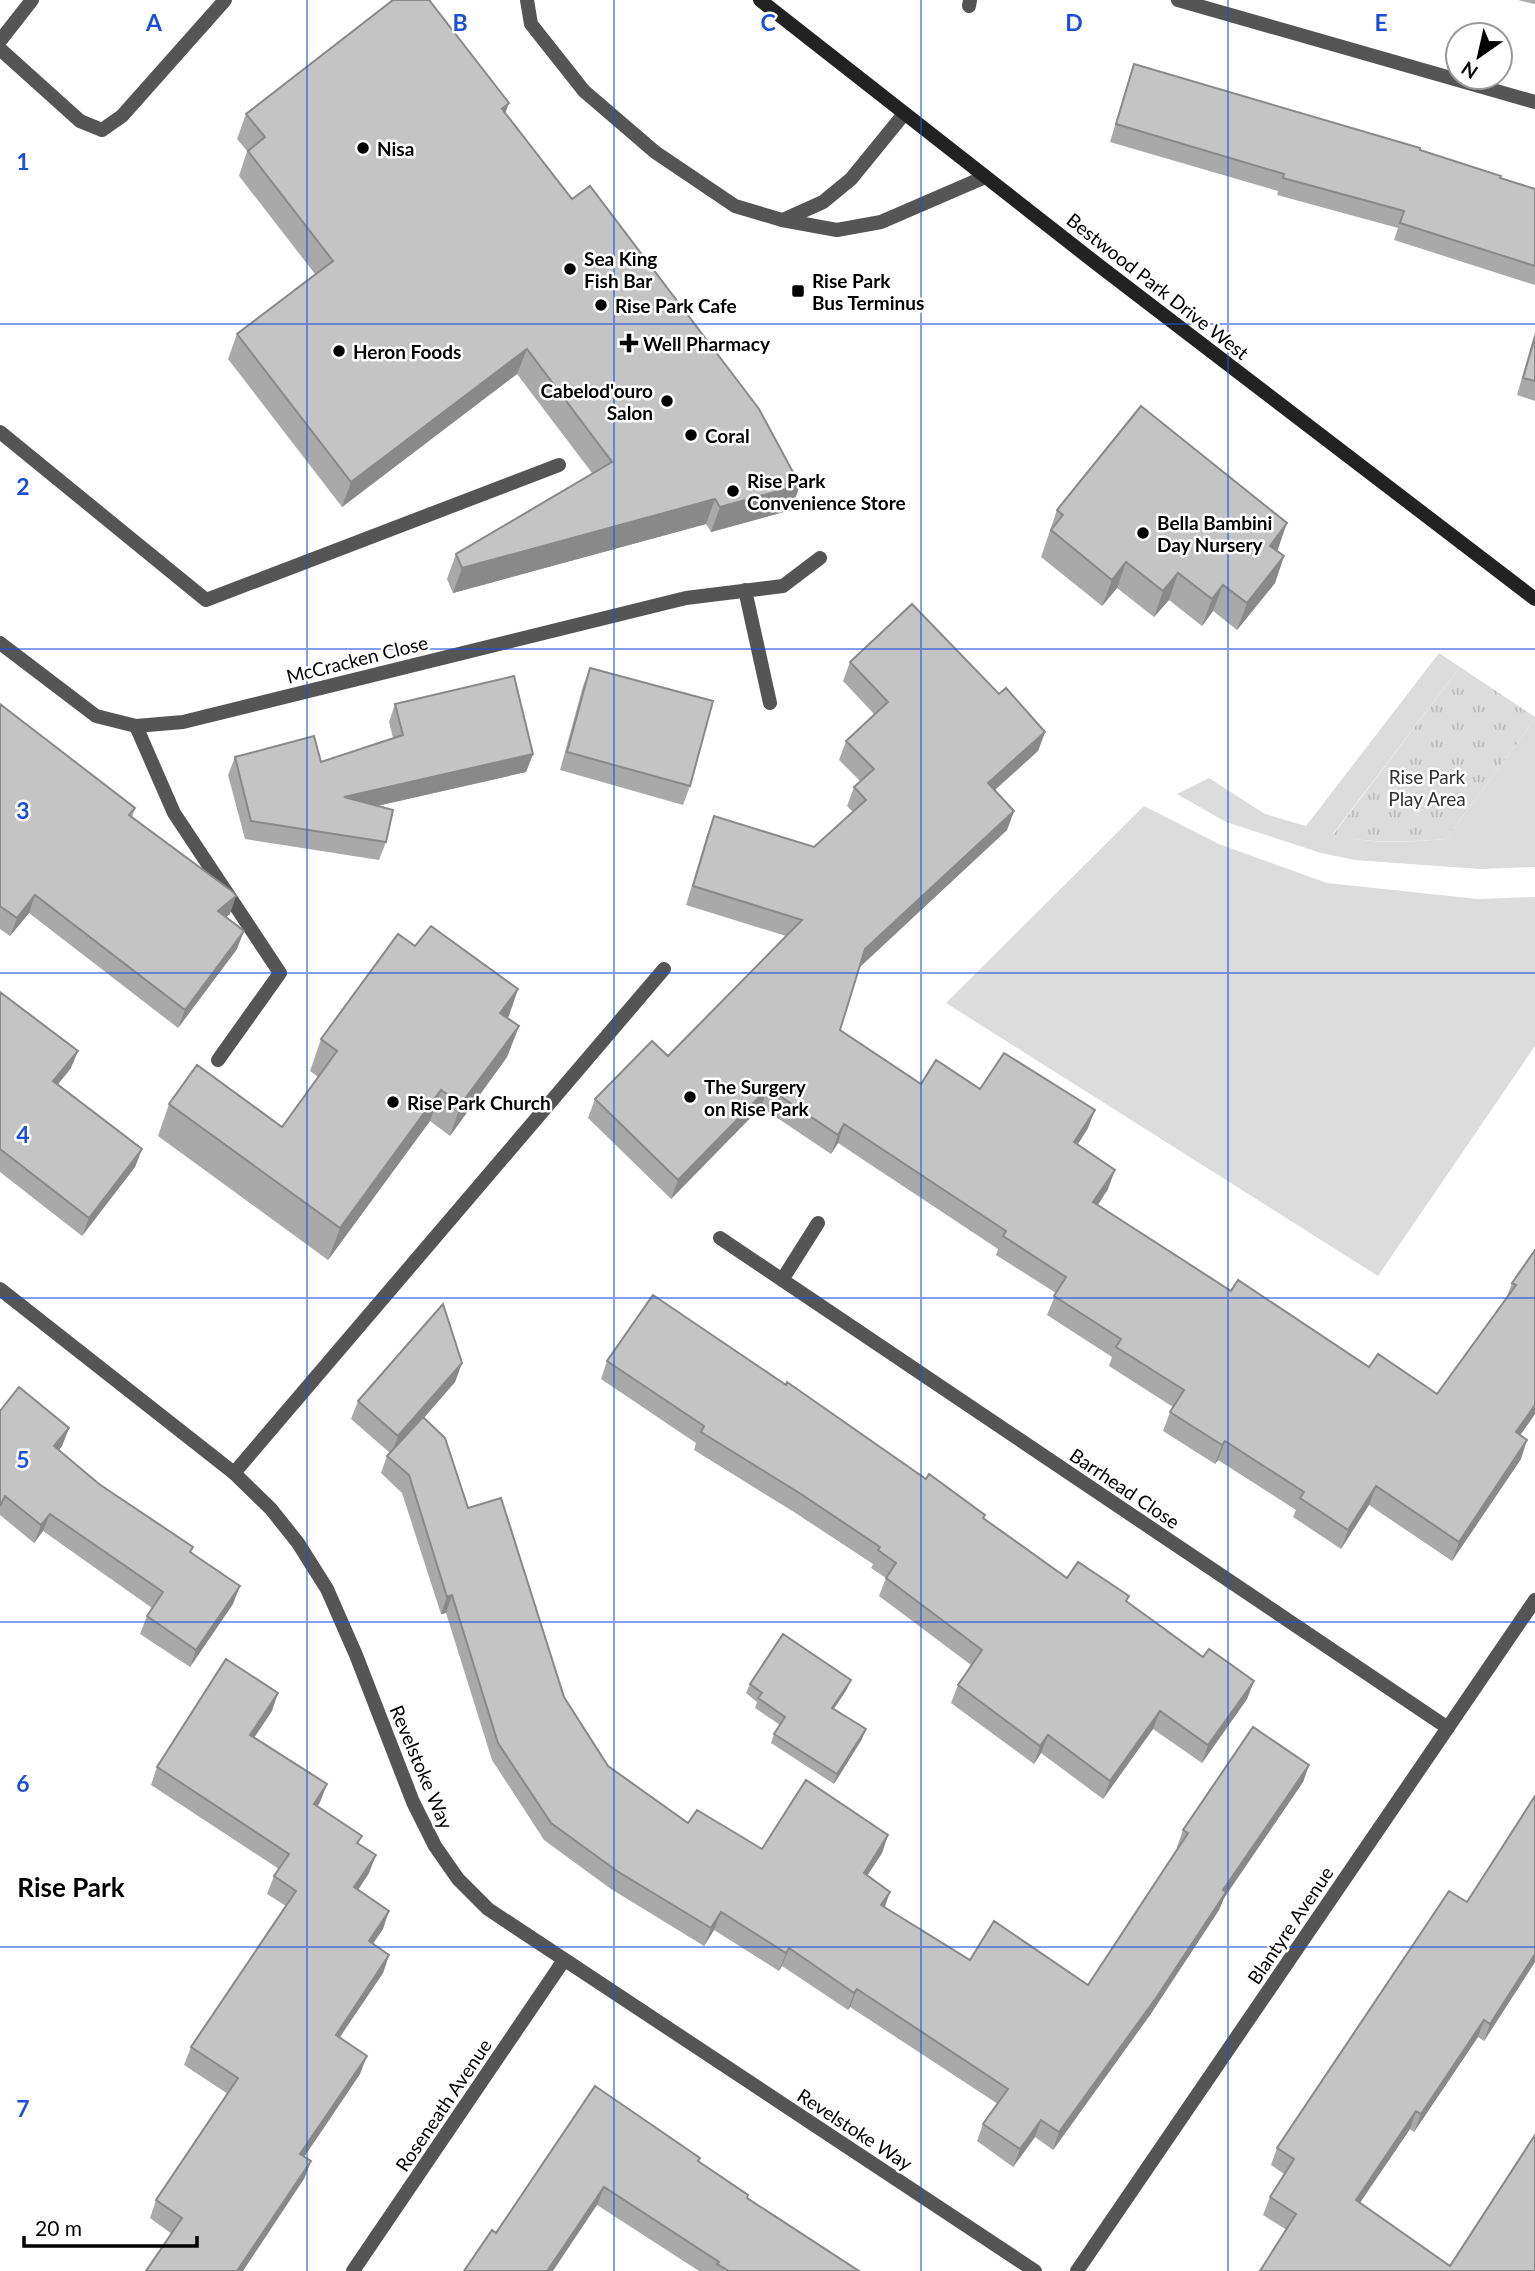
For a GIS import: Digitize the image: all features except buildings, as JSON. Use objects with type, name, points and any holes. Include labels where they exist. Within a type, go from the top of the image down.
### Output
[{"type":"street","points":[[0,41],[32,0]]},
{"type":"street","points":[[0,49],[80,121],[102,130],[122,116],[225,0]]},
{"type":"street","points":[[527,0],[531,24],[584,91],[655,152],[735,206],[782,220],[837,229],[881,222],[985,177]]},
{"type":"street","name":"Bestwood Park Drive West","points":[[760,0],[985,177],[1535,598]]},
{"type":"street","points":[[1178,0],[1535,102]]},
{"type":"street","points":[[782,220],[822,202],[851,178],[904,114]]},
{"type":"street","points":[[0,432],[206,600],[559,465]]},
{"type":"street","name":"McCracken Close","points":[[0,643],[96,716],[136,726],[183,722],[686,598],[783,586],[820,558]]},
{"type":"street","points":[[745,590],[770,703]]},
{"type":"street","points":[[136,726],[174,813],[280,973],[218,1060]]},
{"type":"street","points":[[234,1473],[664,969]]},
{"type":"street","points":[[782,1280],[818,1223]]},
{"type":"street","name":"Barrhead Close","points":[[720,1238],[1448,1728]]},
{"type":"street","name":"Revelstoke Way","points":[[0,1289],[234,1473],[271,1509],[298,1543],[327,1589],[356,1655],[412,1802],[435,1846],[458,1879],[488,1909],[1035,2271]]},
{"type":"street","name":"Blantyre Avenue","points":[[1077,2271],[1535,1600]]},
{"type":"street","name":"Roseneath Avenue","points":[[353,2271],[564,1960]]},
{"type":"green space","points":[[1439,653],[1460,667],[1333,834],[1375,841],[1446,839],[1535,719],[1535,867],[1480,869],[1355,860],[1321,853],[1226,822],[1177,794],[1209,778],[1265,814],[1306,826]]},
{"type":"green space","name":"Rise Park Play Area","points":[[1460,667],[1535,719],[1446,839],[1375,841],[1333,835]]},
{"type":"green space","points":[[1144,806],[1219,844],[1327,883],[1478,899],[1535,897],[1535,1046],[1378,1276],[946,1003]]},
{"type":"place","name":"Nisa","points":[[363,148]]},
{"type":"place","name":"Sea King Fish Bar","points":[[570,269]]},
{"type":"place","name":"Rise Park Bus Terminus","points":[[798,291]]},
{"type":"place","name":"Rise Park Cafe","points":[[601,305]]},
{"type":"place","name":"Well Pharmacy","points":[[629,343]]},
{"type":"place","name":"Heron Foods","points":[[339,351]]},
{"type":"place","name":"Cabelod'ouro Salon","points":[[667,401]]},
{"type":"place","name":"Coral","points":[[691,435]]},
{"type":"place","name":"Rise Park Convenience Store","points":[[733,491]]},
{"type":"place","name":"Bella Bambini Day Nursery","points":[[1143,533]]},
{"type":"place","name":"The Surgery on Rise Park","points":[[690,1097]]},
{"type":"place","name":"Rise Park Church","points":[[393,1102]]},
{"type":"district","name":"Rise Park","points":[[71,1887]]}]
